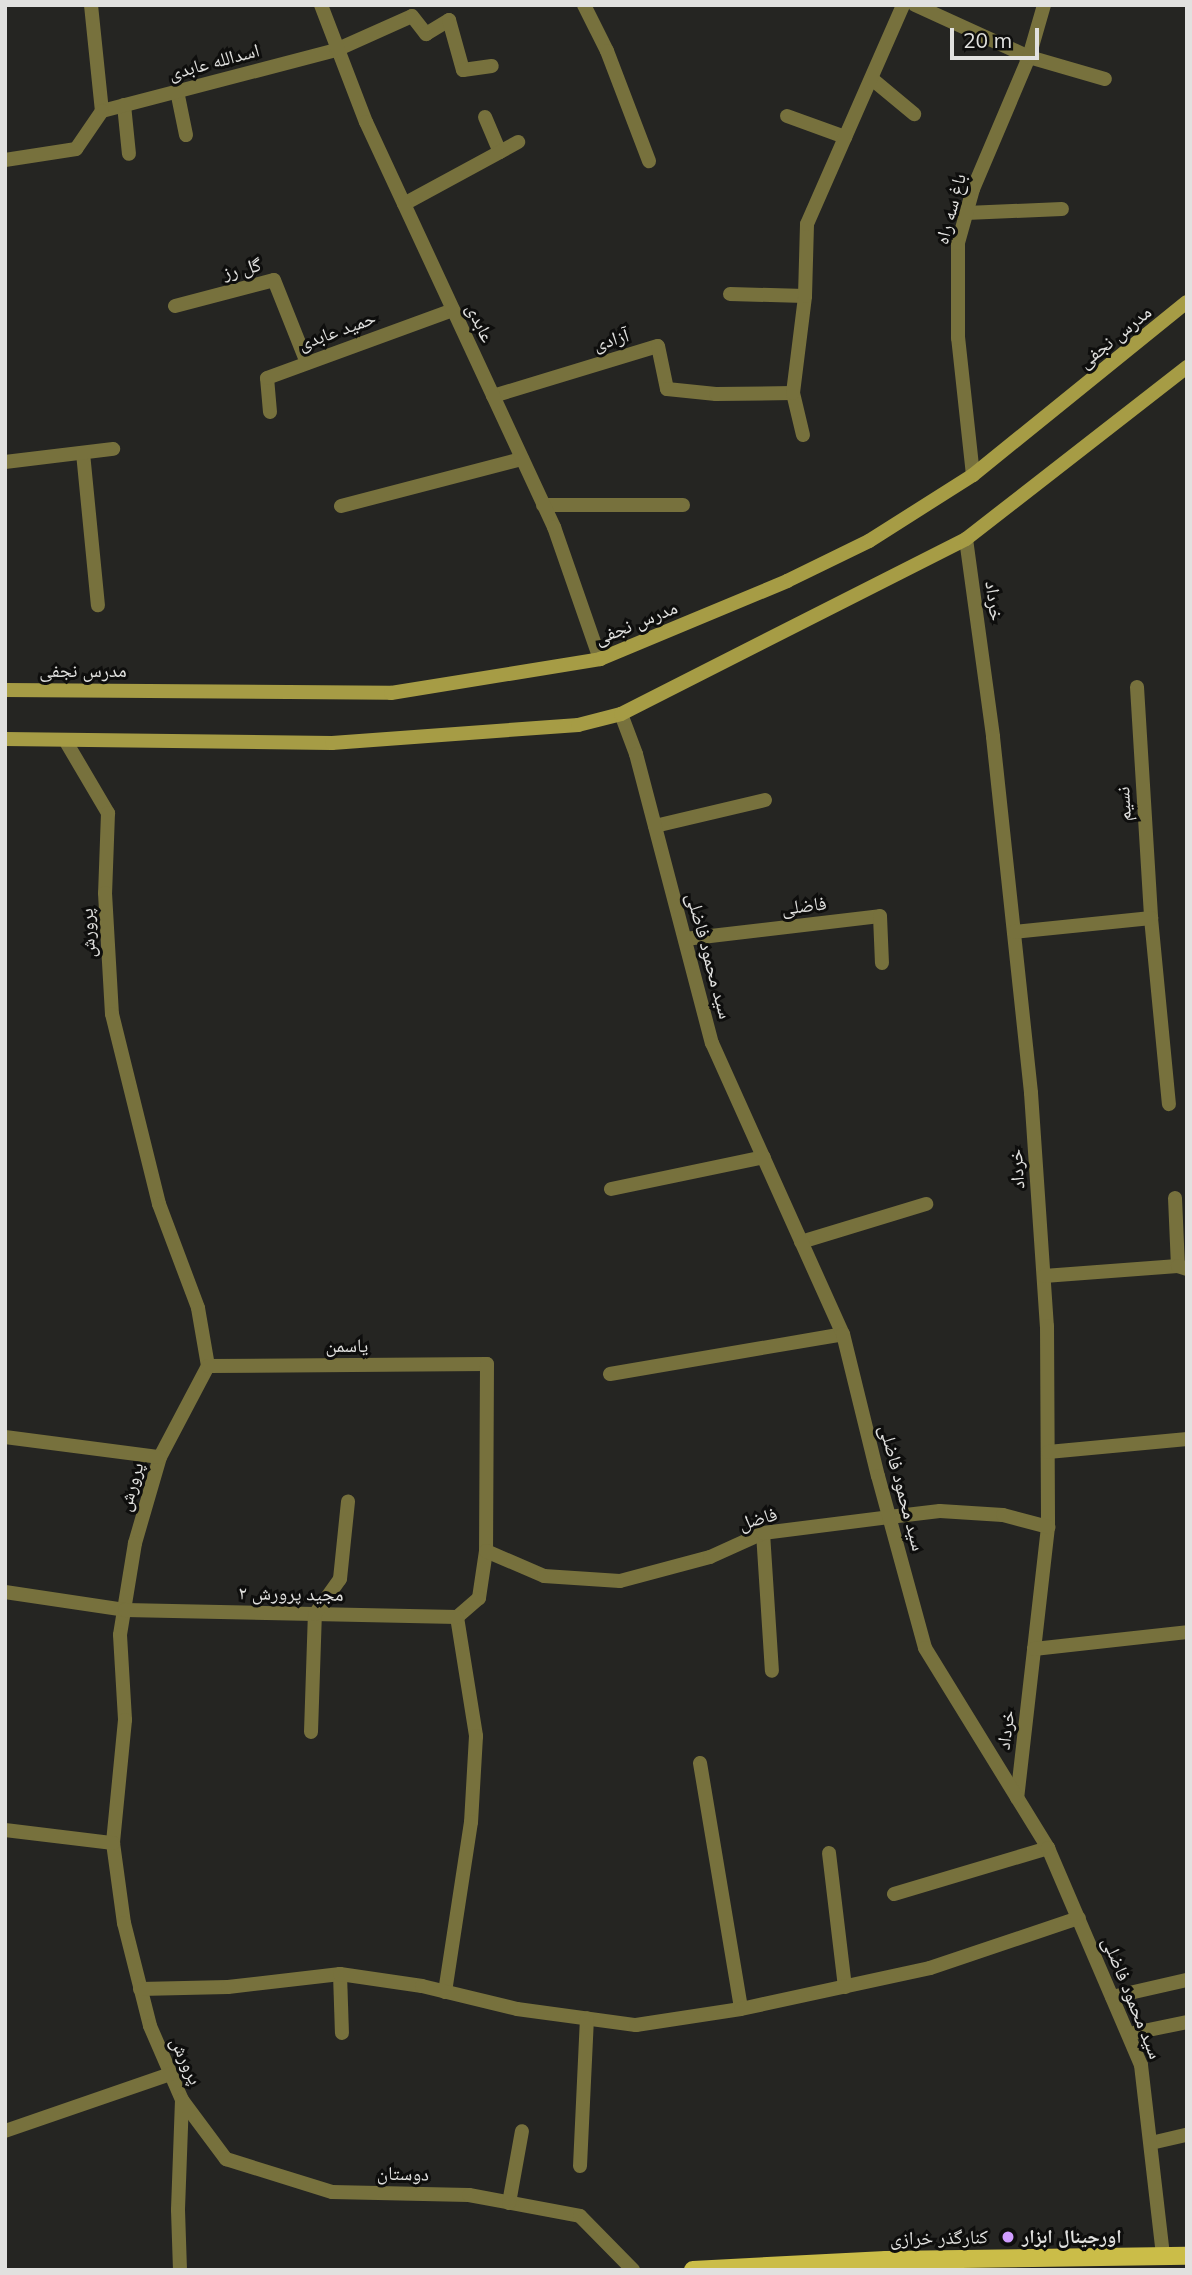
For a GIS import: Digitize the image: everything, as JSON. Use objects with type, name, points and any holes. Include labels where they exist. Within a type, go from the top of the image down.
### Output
[{"type":"main road","name":"مدرس نجفی","points":[[5,690],[391,693],[600,659],[787,581],[869,541],[973,475],[1187,302]]},
{"type":"main road","points":[[5,739],[332,743],[578,725],[621,715],[966,539],[1187,367]]},
{"type":"main road","name":"کنارگذر خرازی","points":[[693,2270],[886,2260],[1187,2256]]},
{"type":"street","points":[[5,160],[76,149],[102,111],[91,5]]},
{"type":"street","name":"عابدی","points":[[321,5],[336,50],[404,204],[543,505],[600,659]]},
{"type":"street","points":[[584,5],[607,51],[649,160]]},
{"type":"street","points":[[803,435],[793,393],[804,296],[807,224],[903,5]]},
{"type":"street","points":[[915,5],[1029,57],[1105,79]]},
{"type":"street","name":"باغ سه راه","points":[[973,475],[958,338],[958,243],[966,213],[1029,57],[1044,5]]},
{"type":"street","name":"اسدالله عابدی","points":[[102,111],[336,50],[412,16],[426,34],[449,20],[463,70],[492,66]]},
{"type":"street","points":[[872,79],[914,114]]},
{"type":"street","points":[[177,91],[186,135]]},
{"type":"street","points":[[124,105],[128,154]]},
{"type":"street","points":[[787,116],[845,136]]},
{"type":"street","points":[[485,117],[500,152]]},
{"type":"street","points":[[404,204],[518,142]]},
{"type":"street","points":[[966,213],[1062,209]]},
{"type":"street","name":"گل رز","points":[[175,306],[274,280],[307,363]]},
{"type":"street","points":[[730,294],[804,296]]},
{"type":"street","name":"حمید عابدی","points":[[270,412],[267,378],[453,310]]},
{"type":"street","name":"آزادی","points":[[493,396],[658,346],[667,389],[716,394],[793,393]]},
{"type":"street","points":[[5,462],[113,449]]},
{"type":"street","points":[[83,453],[98,605]]},
{"type":"street","points":[[341,506],[523,459]]},
{"type":"street","points":[[543,505],[683,505]]},
{"type":"street","name":"خرداد","points":[[966,539],[993,737],[1031,1093],[1048,1326],[1048,1527],[1017,1798]]},
{"type":"street","name":"نسیم","points":[[1137,687],[1150,918],[1169,1104]]},
{"type":"street","name":"سید محمود فاضلی","points":[[621,715],[636,754],[712,1043],[843,1334],[925,1648],[1048,1848],[1141,2065],[1163,2255]]},
{"type":"street","name":"پرورش","points":[[65,740],[108,813],[105,893],[113,1014],[159,1204],[198,1308],[208,1366],[160,1457],[135,1543],[120,1635],[125,1720],[113,1843],[124,1923],[140,1989],[150,2026],[182,2100],[178,2210],[180,2270]]},
{"type":"street","points":[[655,826],[765,800]]},
{"type":"street","name":"فاضلی","points":[[685,939],[880,916],[881,963]]},
{"type":"street","points":[[1014,932],[1150,918]]},
{"type":"street","points":[[611,1189],[764,1157]]},
{"type":"street","points":[[1044,1276],[1182,1267],[1175,1198]]},
{"type":"street","points":[[802,1241],[926,1204]]},
{"type":"street","points":[[610,1374],[843,1334]]},
{"type":"street","name":"یاسمن","points":[[208,1366],[487,1364],[486,1551]]},
{"type":"street","points":[[5,1437],[160,1457]]},
{"type":"street","points":[[1048,1452],[1187,1438]]},
{"type":"street","points":[[311,1732],[315,1614],[340,1579],[348,1501]]},
{"type":"street","name":"فاضل","points":[[486,1551],[544,1576],[621,1581],[710,1557],[763,1533],[889,1517],[940,1511],[1003,1515],[1048,1527]]},
{"type":"street","points":[[763,1533],[772,1671]]},
{"type":"street","points":[[444,1992],[471,1822],[476,1736],[457,1617],[479,1598],[486,1551]]},
{"type":"street","name":"مجید پرورش ۲","points":[[5,1592],[125,1610],[457,1617]]},
{"type":"street","points":[[1034,1649],[1187,1632]]},
{"type":"street","points":[[701,1763],[741,2009]]},
{"type":"street","points":[[5,1830],[113,1843]]},
{"type":"street","points":[[894,1894],[1048,1848]]},
{"type":"street","points":[[828,1853],[845,1987]]},
{"type":"street","points":[[140,1989],[228,1987],[340,1974],[444,1992],[517,2009],[636,2025],[741,2009],[930,1968],[1079,1918]]},
{"type":"street","points":[[340,1974],[342,2033]]},
{"type":"street","points":[[1112,1997],[1187,1980]]},
{"type":"street","points":[[580,2165],[587,2018]]},
{"type":"street","points":[[1129,2034],[1187,2022]]},
{"type":"street","points":[[5,2132],[171,2074]]},
{"type":"street","name":"دوستان","points":[[182,2100],[226,2159],[332,2192],[469,2195],[580,2216],[633,2270]]},
{"type":"street","points":[[509,2203],[522,2132]]},
{"type":"street","points":[[1151,2143],[1187,2135]]},
{"type":"place","name":"اورجینال ابزار","points":[[1008,2237]]}]
